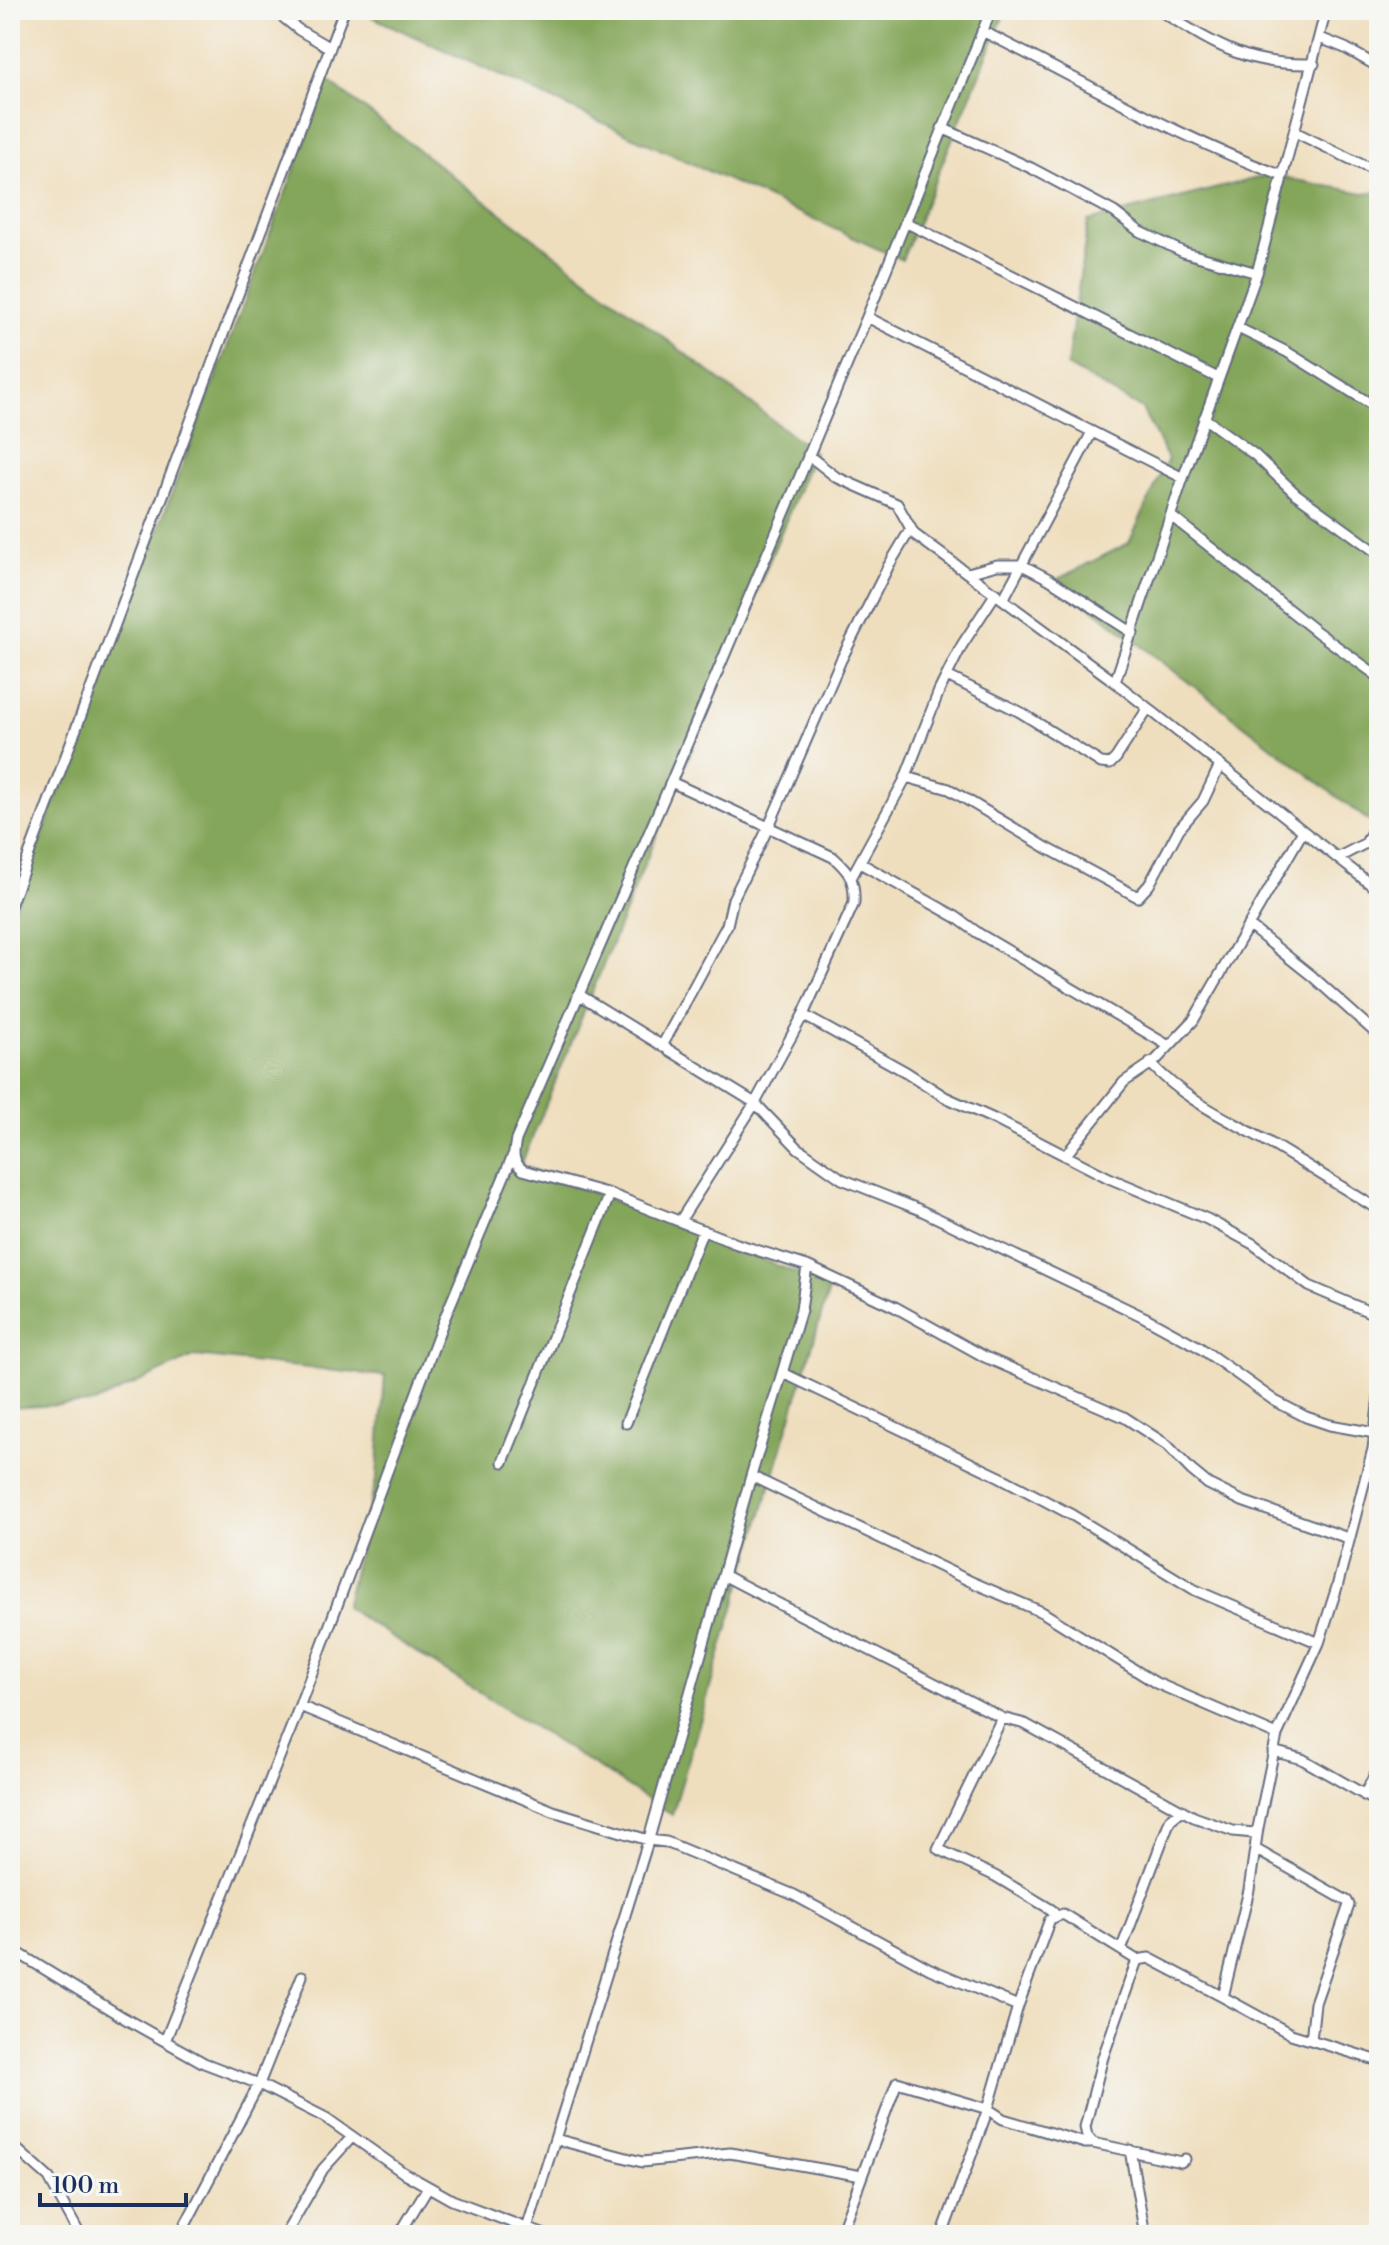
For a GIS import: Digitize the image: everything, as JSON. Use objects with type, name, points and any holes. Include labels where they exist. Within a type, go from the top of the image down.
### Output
[{"type":"street","points":[[274,10],[299,30],[330,48]]},
{"type":"street","points":[[10,906],[344,10]]},
{"type":"street","points":[[165,2041],[300,1706],[443,1322],[513,1155],[516,1140],[867,317],[991,10]]},
{"type":"street","points":[[1159,10],[1230,52],[1259,61],[1314,64]]},
{"type":"street","points":[[1115,682],[1183,478],[1257,273],[1326,10]]},
{"type":"street","points":[[982,31],[1175,131],[1230,157],[1283,176]]},
{"type":"street","points":[[1320,38],[1379,67]]},
{"type":"street","points":[[942,128],[1031,168],[1172,247],[1257,273]]},
{"type":"street","points":[[1295,132],[1379,173]]},
{"type":"street","points":[[905,222],[1218,378]]},
{"type":"street","points":[[867,317],[1183,478]]},
{"type":"street","points":[[1238,328],[1287,352],[1379,409]]},
{"type":"street","points":[[1204,418],[1255,455],[1296,494],[1379,554]]},
{"type":"street","points":[[852,876],[906,777],[962,645],[1022,565],[1092,432]]},
{"type":"street","points":[[808,455],[836,477],[891,499],[900,507],[910,530],[1115,682],[1379,891]]},
{"type":"street","points":[[1171,516],[1379,677]]},
{"type":"street","points":[[662,1046],[727,925],[733,899],[769,826],[841,660],[910,530]]},
{"type":"street","points":[[968,573],[997,565],[1022,565],[1133,633]]},
{"type":"street","points":[[947,676],[1020,712],[1101,763],[1110,764],[1116,758],[1148,708]]},
{"type":"street","points":[[906,777],[949,789],[1047,848],[1138,897],[1149,885],[1179,829],[1203,801],[1220,765]]},
{"type":"street","points":[[671,782],[833,857],[852,876],[855,886],[854,903],[803,1015],[755,1103],[680,1221]]},
{"type":"street","points":[[1337,858],[1366,843],[1379,818]]},
{"type":"street","points":[[1065,1156],[1124,1082],[1150,1063],[1193,1021],[1303,831]]},
{"type":"street","points":[[860,863],[956,917],[1169,1046]]},
{"type":"street","points":[[1248,925],[1312,976],[1379,1036]]},
{"type":"street","points":[[578,994],[755,1103],[798,1148],[842,1179],[918,1209],[1144,1317],[1199,1347],[1275,1401],[1306,1417],[1375,1433]]},
{"type":"street","points":[[803,1015],[945,1097],[1159,1201],[1207,1219],[1253,1244],[1309,1286],[1379,1316]]},
{"type":"street","points":[[1150,1063],[1194,1102],[1280,1149],[1379,1210]]},
{"type":"street","points":[[513,1155],[516,1164],[523,1170],[610,1194],[807,1266],[895,1307],[985,1357],[1124,1417],[1167,1445],[1208,1484],[1242,1501],[1348,1538]]},
{"type":"street","points":[[503,1462],[610,1194]]},
{"type":"street","points":[[626,1423],[703,1230]]},
{"type":"street","points":[[526,2231],[648,1840],[801,1310],[807,1266]]},
{"type":"street","points":[[783,1373],[1012,1483],[1072,1515],[1195,1590],[1319,1643]]},
{"type":"street","points":[[1223,1997],[1249,1890],[1277,1735],[1319,1643],[1337,1587],[1348,1538],[1376,1451],[1379,1397]]},
{"type":"street","points":[[751,1476],[974,1583],[1042,1612],[1156,1683],[1277,1735]]},
{"type":"street","points":[[723,1575],[1002,1718],[1025,1724],[1182,1810],[1233,1831],[1254,1833],[1258,1828]]},
{"type":"street","points":[[300,1706],[553,1811],[648,1840],[666,1842],[794,1895],[930,1969],[1018,2006]]},
{"type":"street","points":[[1002,1718],[938,1849],[995,1876],[1052,1910],[1055,1915]]},
{"type":"street","points":[[1273,1751],[1302,1759],[1379,1803]]},
{"type":"street","points":[[1364,1795],[1379,1768]]},
{"type":"street","points":[[1121,1950],[1170,1820],[1182,1810]]},
{"type":"street","points":[[1255,1849],[1347,1901],[1349,1905],[1315,2003],[1311,2040]]},
{"type":"street","points":[[942,2235],[988,2109],[1018,2006],[1050,1919],[1055,1915],[1063,1914],[1137,1960],[1149,1958],[1291,2034],[1379,2061]]},
{"type":"street","points":[[10,1948],[204,2063],[259,2084],[326,2118],[404,2173],[452,2200],[526,2231],[545,2235]]},
{"type":"street","points":[[1093,2143],[1085,2127],[1103,2057],[1137,1960]]},
{"type":"street","points":[[180,2235],[259,2084],[302,1976]]},
{"type":"street","points":[[840,2235],[897,2082],[988,2109],[1003,2119],[1085,2143],[1181,2162],[1185,2159]]},
{"type":"street","points":[[285,2235],[323,2169],[352,2137]]},
{"type":"street","points":[[555,2139],[642,2162],[730,2153],[862,2176]]},
{"type":"street","points":[[10,2143],[49,2178],[78,2232],[65,2235]]},
{"type":"street","points":[[1130,2150],[1145,2235]]},
{"type":"street","points":[[399,2235],[428,2187]]},
{"type":"green space","points":[[357,10],[1006,10],[902,260]]},
{"type":"green space","points":[[328,81],[814,452],[521,1165],[830,1286],[672,1815],[345,1607],[377,1476],[385,1376],[195,1356],[94,1403],[10,1408],[10,920]]},
{"type":"green space","points":[[1269,175],[1364,193],[1379,191],[1379,829],[1056,580],[1129,543],[1168,459],[1142,409],[1067,366],[1088,221]]}]
